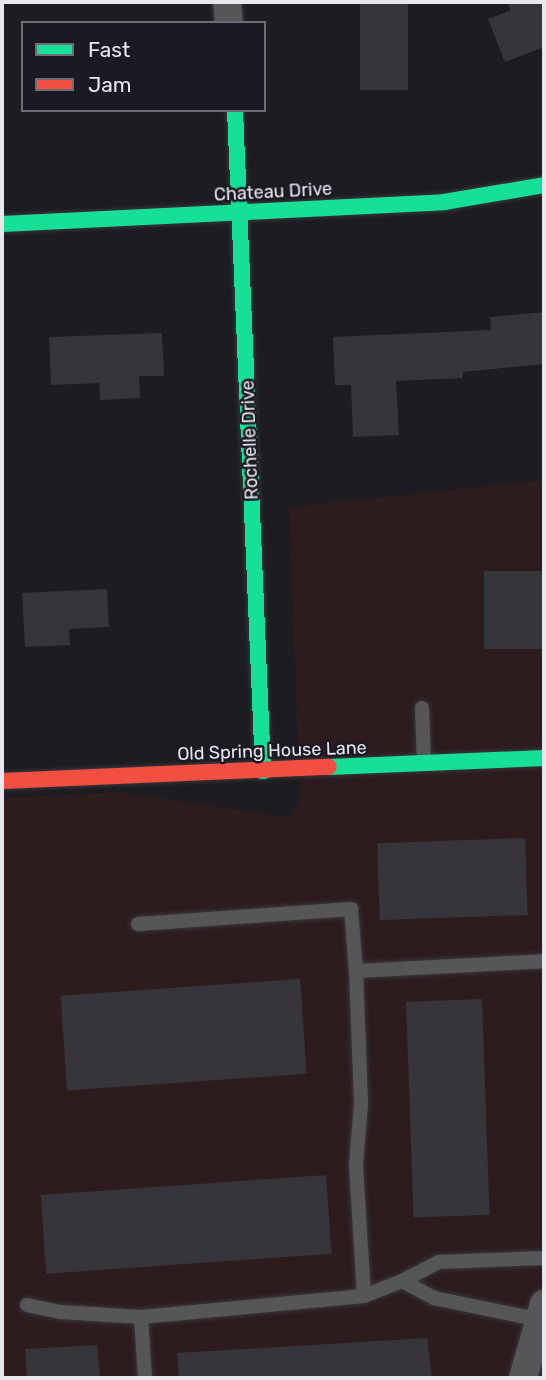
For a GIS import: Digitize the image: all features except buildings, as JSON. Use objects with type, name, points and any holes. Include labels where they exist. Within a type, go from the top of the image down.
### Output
[{"type":"street","points":[[227,2],[229,21]]},
{"type":"street","name":"Rochelle Drive","points":[[234,112],[242,213],[264,771]]},
{"type":"street","name":"Chateau Drive","points":[[2,224],[444,202],[544,185]]},
{"type":"street","name":"Old Spring House Lane","points":[[2,782],[544,758]]},
{"type":"street","points":[[523,1378],[543,1312]]},
{"type":"lane","points":[[422,708],[424,763]]},
{"type":"lane","points":[[138,924],[351,909],[361,1104],[356,1165],[364,1296]]},
{"type":"lane","points":[[356,971],[544,961]]},
{"type":"lane","points":[[26,1305],[141,1317],[364,1296],[439,1262],[544,1258]]},
{"type":"lane","points":[[402,1281],[434,1298],[543,1312]]},
{"type":"lane","points":[[141,1317],[145,1378]]},
{"type":"shaded area","points":[[544,480],[544,1378],[2,1378],[2,798],[119,792],[289,817],[300,800],[289,507]]},
{"type":"traffic: fast","points":[[235,112],[263,771]]},
{"type":"traffic: fast","points":[[2,224],[444,202],[544,185]]},
{"type":"traffic: fast","points":[[329,767],[544,758]]},
{"type":"traffic: jam","points":[[2,781],[329,767]]}]
